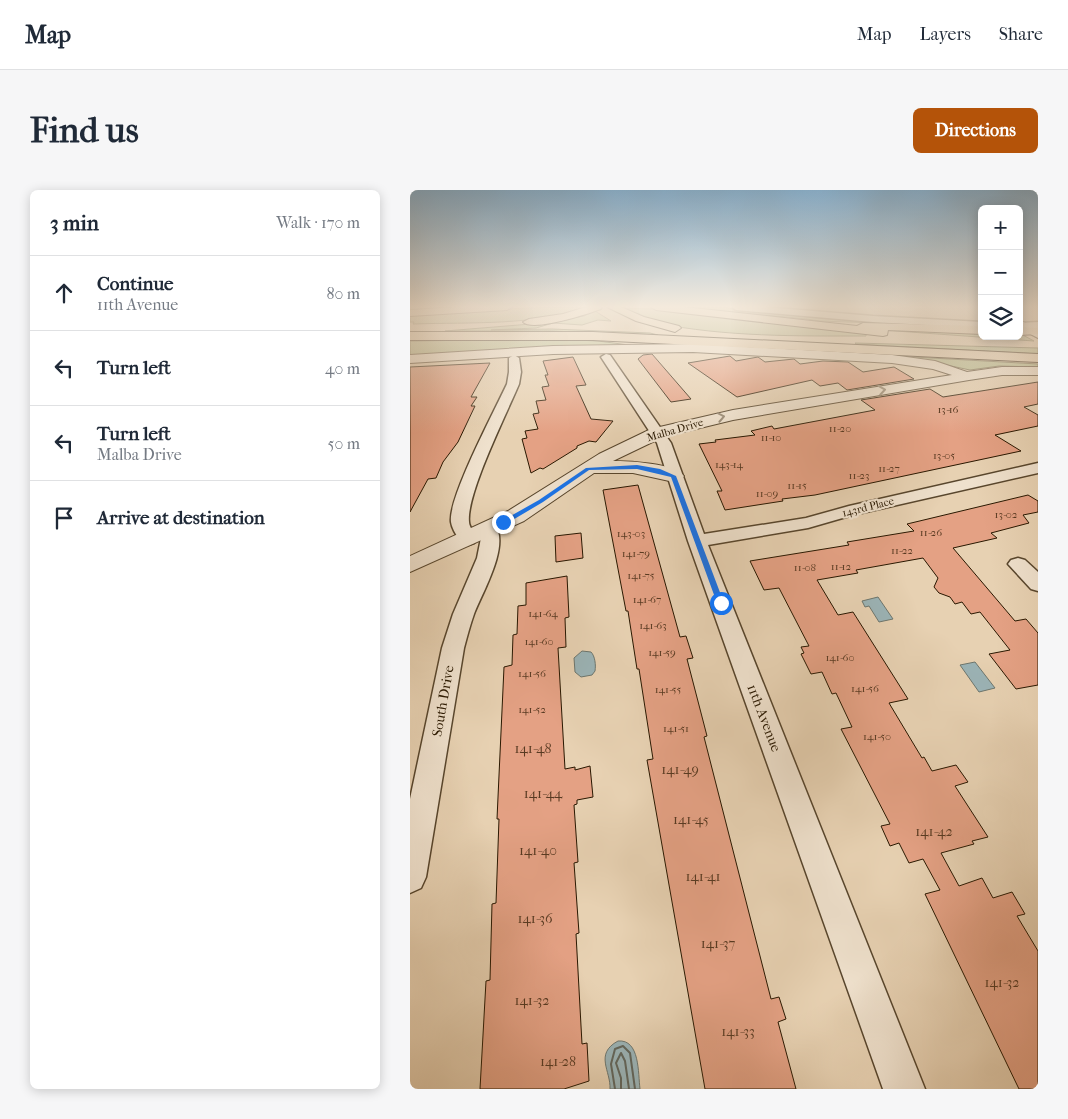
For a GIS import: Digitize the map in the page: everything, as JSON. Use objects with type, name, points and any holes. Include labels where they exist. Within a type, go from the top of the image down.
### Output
[{"type":"highway","points":[[867,349],[1038,358]]},
{"type":"highway","points":[[874,349],[890,350]]},
{"type":"street","points":[[410,359],[575,349]]},
{"type":"street","points":[[711,349],[892,359],[936,365],[969,376]]},
{"type":"street","name":"11th Avenue","points":[[606,357],[664,444],[697,541],[904,1089]]},
{"type":"street","name":"South Drive","points":[[410,877],[452,648],[488,552],[491,536],[479,534],[460,523],[462,505],[478,462],[513,384],[516,372],[514,358]]},
{"type":"street","name":"Malba Drive","points":[[410,565],[529,509],[588,469],[625,447],[657,433],[733,415],[969,376],[1002,372],[1038,371]]},
{"type":"street","points":[[588,469],[637,467],[658,470],[674,476]]},
{"type":"street","name":"143rd Place","points":[[697,541],[808,523],[849,511],[1038,468]]},
{"type":"street","points":[[1018,564],[1038,584]]},
{"type":"green space","points":[[410,349],[557,349],[410,357]]},
{"type":"green space","points":[[946,349],[1038,349],[1038,354]]},
{"type":"green space","points":[[806,351],[1038,364],[1038,367],[999,366],[970,370],[932,362]]},
{"type":"water","points":[[878,597],[893,619],[879,622],[869,606],[865,607],[862,601]]},
{"type":"water","points":[[582,651],[591,652],[595,661],[595,671],[592,675],[581,677],[575,672],[574,658]]},
{"type":"water","points":[[975,662],[995,688],[979,692],[960,665]]},
{"type":"water","points":[[618,1041],[630,1045],[634,1051],[638,1066],[640,1089],[610,1089],[605,1057],[611,1046]]},
{"type":"building","points":[[652,354],[691,399],[671,402],[638,359],[643,355]]},
{"type":"building","points":[[730,356],[736,361],[758,357],[765,362],[794,359],[800,364],[823,361],[848,362],[863,372],[894,367],[914,379],[847,390],[838,383],[820,386],[812,380],[737,397],[688,363]]},
{"type":"building","points":[[573,357],[586,385],[576,386],[591,419],[613,421],[596,442],[589,441],[577,446],[577,448],[543,469],[540,468],[531,473],[522,439],[527,438],[525,431],[538,429],[533,414],[539,413],[536,401],[546,400],[542,387],[549,386],[545,375],[548,375],[543,361]]},
{"type":"building","points":[[490,363],[471,397],[477,397],[471,406],[475,406],[458,442],[443,462],[436,478],[428,479],[410,512],[410,367]]},
{"type":"building","points":[[1038,382],[1038,404],[1024,407],[1038,415],[1038,426],[995,435],[1021,451],[815,495],[782,499],[783,501],[725,510],[717,491],[722,491],[699,444],[755,435],[751,431],[772,426],[774,429],[875,410],[861,400],[930,389],[943,397]]},
{"type":"building","points":[[638,485],[680,637],[686,636],[693,658],[687,659],[707,736],[704,737],[771,999],[779,997],[786,1019],[778,1022],[796,1089],[705,1089],[647,760],[653,759],[639,669],[637,669],[628,611],[626,611],[603,490]]},
{"type":"building","points":[[1028,495],[1038,501],[1038,512],[1023,515],[1029,523],[991,533],[997,538],[953,548],[1015,621],[1026,619],[1038,633],[1038,685],[1016,689],[989,654],[1010,650],[980,612],[971,614],[962,602],[955,604],[950,597],[939,593],[934,587],[938,578],[923,558],[856,570],[858,573],[817,580],[838,615],[853,612],[908,699],[889,703],[922,758],[924,757],[932,771],[956,765],[968,782],[955,786],[988,837],[972,841],[974,844],[941,853],[959,886],[982,878],[993,898],[1012,892],[1025,914],[1017,916],[1038,951],[1038,1089],[1019,1089],[925,894],[940,890],[923,859],[909,863],[899,843],[890,846],[881,826],[890,824],[841,729],[852,727],[836,693],[832,694],[822,672],[811,674],[801,654],[804,653],[801,647],[809,646],[779,588],[764,590],[750,561],[849,545],[847,542],[914,531],[907,524]]},
{"type":"building","points":[[581,533],[583,558],[556,562],[555,536]]},
{"type":"building","points":[[567,576],[569,617],[565,618],[566,647],[558,648],[565,769],[575,767],[575,770],[590,766],[593,797],[577,800],[577,804],[574,805],[578,862],[574,863],[579,933],[576,934],[582,1044],[587,1043],[589,1081],[564,1089],[480,1089],[486,981],[490,980],[492,904],[496,903],[499,819],[497,819],[504,667],[512,665],[513,635],[517,634],[518,606],[526,605],[526,583]]},
{"type":"route","points":[[503,522],[529,509],[588,469],[618,466],[658,470],[674,476],[721,603]]}]
